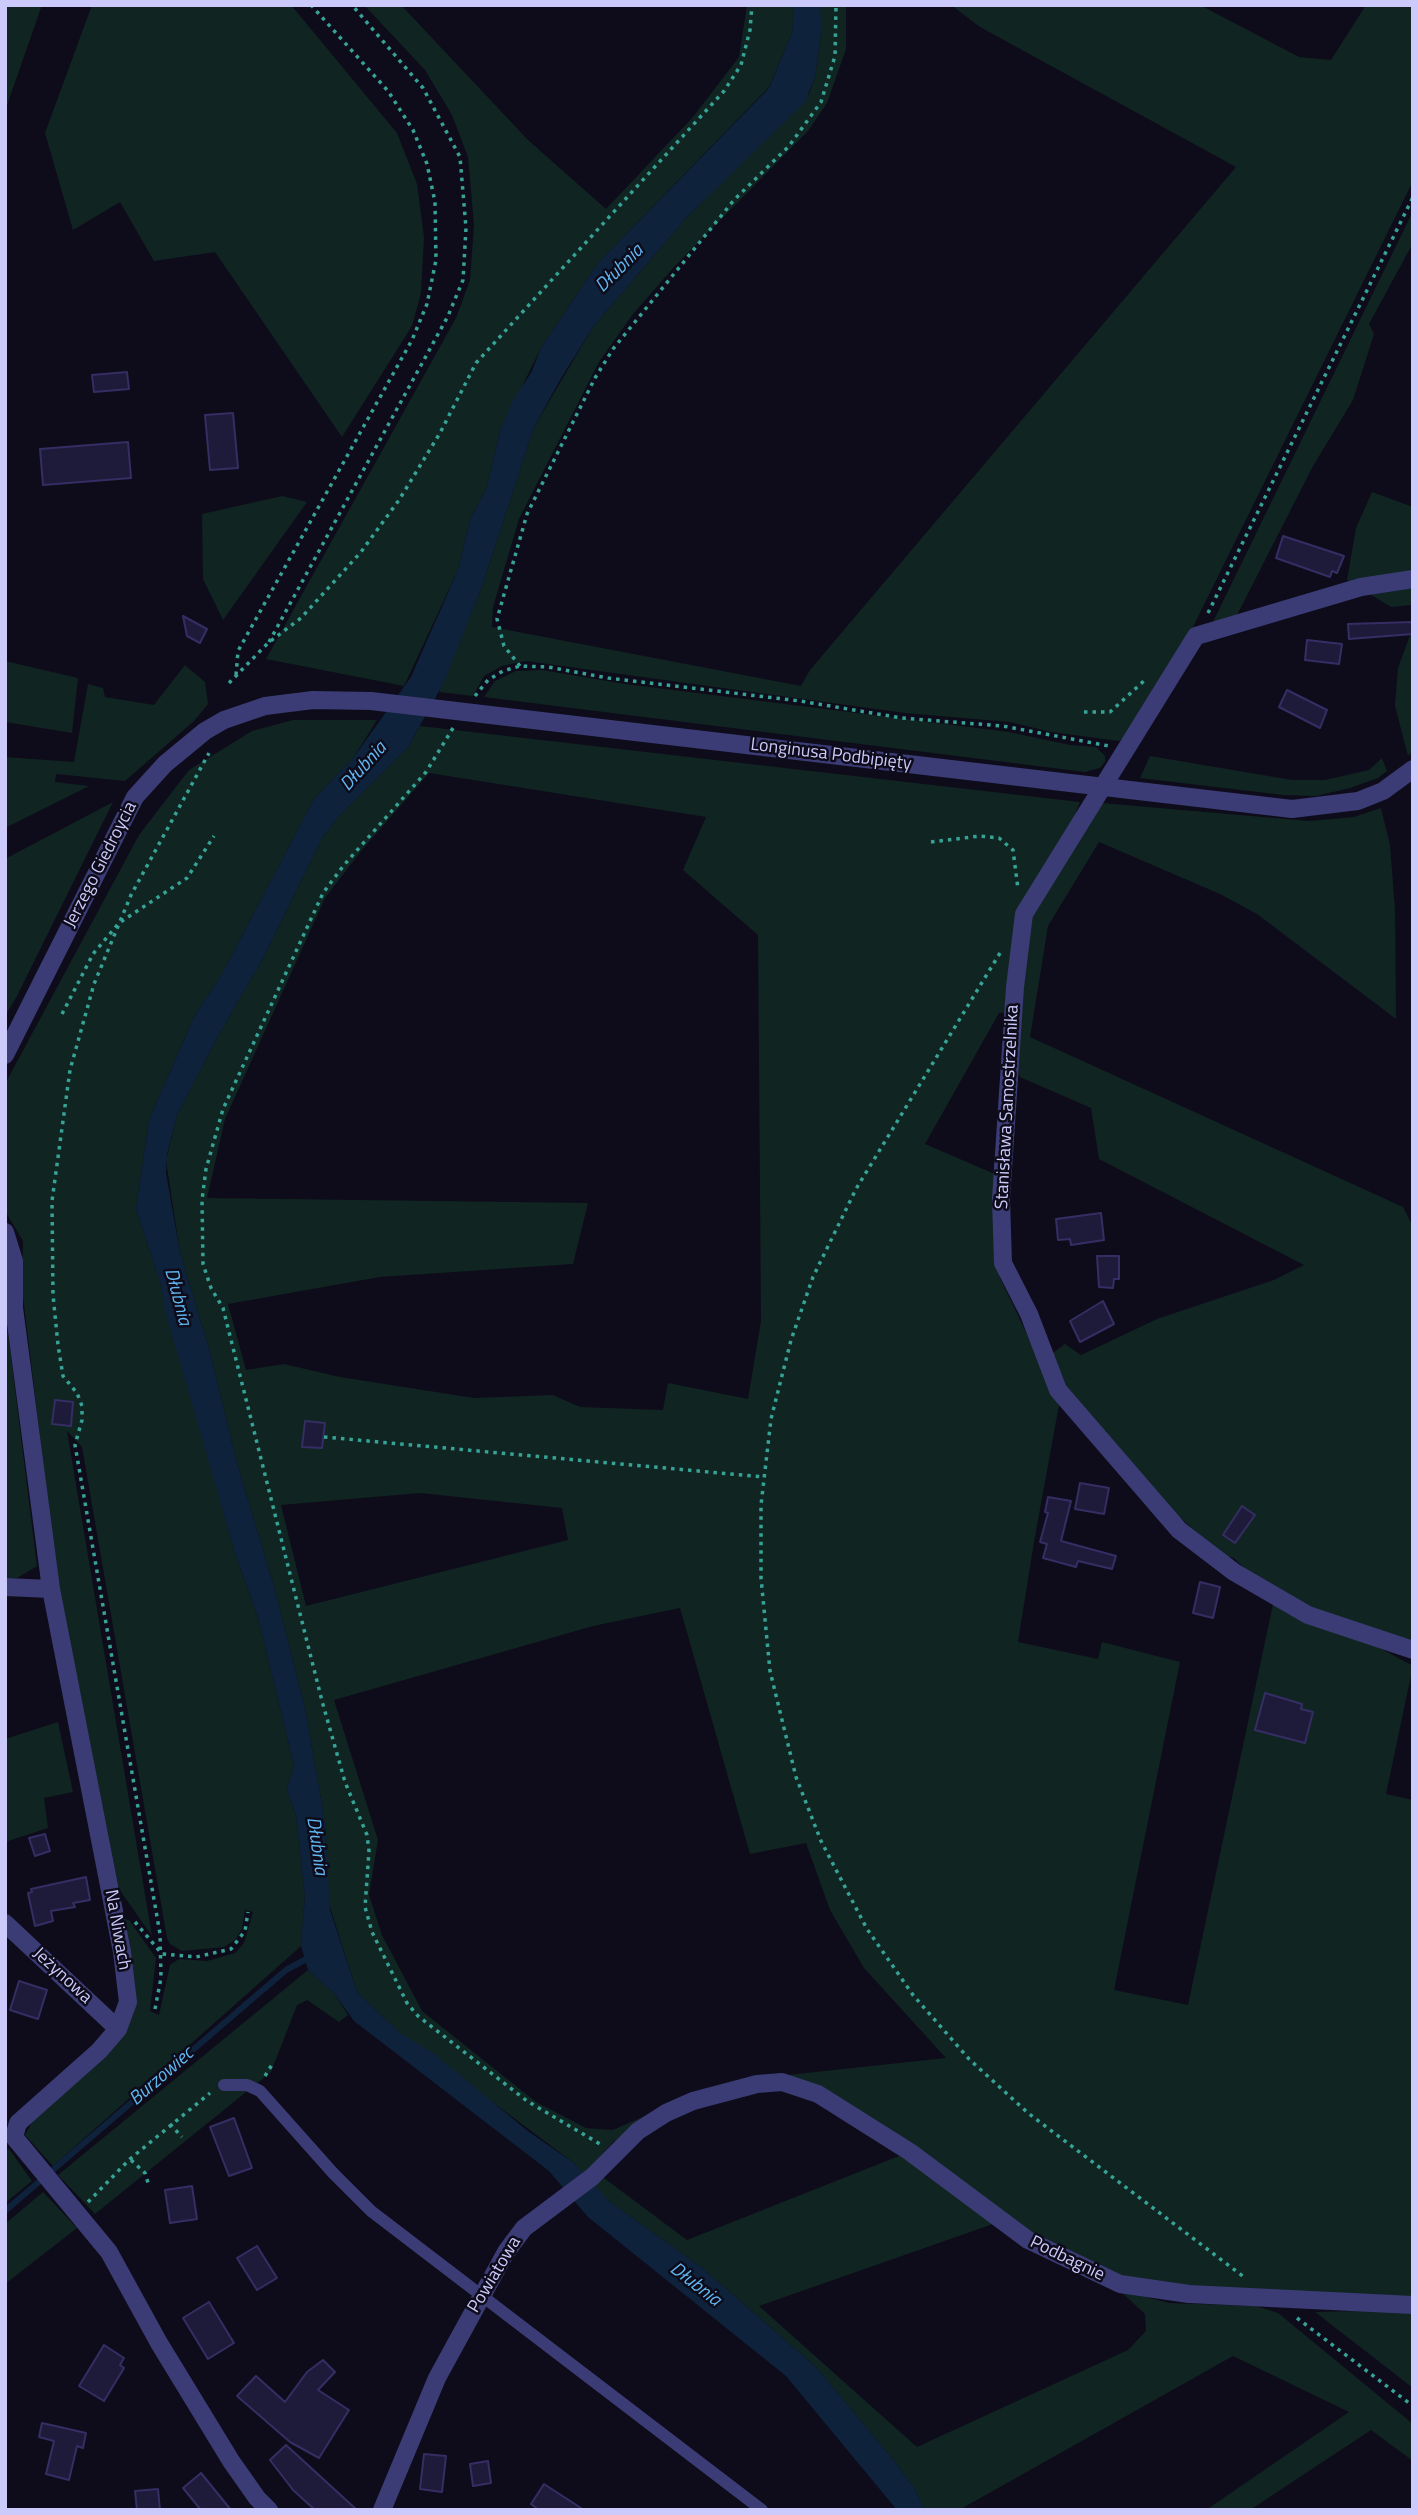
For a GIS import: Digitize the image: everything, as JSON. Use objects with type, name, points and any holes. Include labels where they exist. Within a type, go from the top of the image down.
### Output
[{"type":"street","points":[[1196,636],[1361,587],[1413,579]]},
{"type":"street","name":"Stanisława Samostrzelnika","points":[[1196,636],[1024,914],[1015,987],[1002,1187],[1003,1263],[1029,1314],[1058,1390],[1179,1530],[1234,1573],[1308,1615],[1413,1650]]},
{"type":"street","name":"Longinusa Podbipięty","points":[[241,713],[296,701],[371,701],[1310,809],[1358,801],[1383,791],[1413,769]]},
{"type":"street","name":"Jerzego Giedroycia","points":[[5,1055],[135,797],[165,764],[189,743],[213,726],[241,713]]},
{"type":"street","name":"Na Niwach","points":[[5,1232],[14,1261],[14,1308],[51,1589],[127,1986],[127,2010],[118,2029],[99,2051],[18,2123],[12,2142],[78,2209],[109,2252],[159,2343],[235,2468],[269,2510]]},
{"type":"street","points":[[5,1587],[51,1589]]},
{"type":"street","name":"Jeżynowa","points":[[5,1923],[118,2029]]},
{"type":"street","name":"Powiatowa","points":[[382,2510],[424,2405],[515,2239],[559,2199],[592,2177],[613,2153],[638,2131],[682,2105],[767,2082]]},
{"type":"street","name":"Podbagnie","points":[[767,2082],[793,2084],[833,2102],[910,2152],[1028,2240],[1094,2274],[1120,2284],[1161,2292],[1413,2305]]},
{"type":"lane","points":[[224,2085],[241,2084],[260,2091],[360,2201],[481,2297],[761,2510]]},
{"type":"path","points":[[236,676],[237,651],[412,340],[427,304],[436,260],[435,202],[427,164],[413,130],[388,90],[311,5]]},
{"type":"path","points":[[268,643],[449,316],[463,280],[466,228],[460,156],[423,88],[352,5]]},
{"type":"path","points":[[229,683],[268,643],[301,618],[361,552],[413,477],[476,363],[520,319],[724,91],[741,65],[750,30],[752,5]]},
{"type":"path","points":[[520,666],[504,646],[497,619],[527,514],[595,378],[613,349],[734,200],[789,146],[817,109],[833,67],[836,5]]},
{"type":"path","points":[[1196,636],[1413,197]]},
{"type":"path","points":[[477,693],[488,680],[520,666],[800,701],[902,718],[1003,726],[1089,740],[1122,752]]},
{"type":"path","points":[[1084,712],[1110,712],[1147,678]]},
{"type":"path","points":[[443,743],[426,772],[344,864],[323,893],[223,1109],[203,1189],[203,1264],[211,1288],[223,1308],[322,1700],[345,1782],[367,1835],[369,1851],[365,1907],[373,1932],[407,2003],[418,2016],[527,2101],[613,2153]]},
{"type":"path","points":[[155,2009],[162,1954],[75,1445],[82,1420],[82,1406],[77,1393],[64,1376],[52,1295],[52,1201],[62,1113],[80,1028],[119,923],[159,842],[211,749]]},
{"type":"path","points":[[62,1014],[93,954],[119,923],[187,878],[214,836]]},
{"type":"path","points":[[931,842],[990,836],[1007,843],[1016,859],[1024,914]]},
{"type":"path","points":[[1003,949],[867,1169],[825,1249],[802,1305],[782,1369],[764,1477],[760,1553],[763,1613],[782,1727],[816,1828],[867,1929],[928,2013],[994,2083],[1044,2126],[1413,2406]]},
{"type":"path","points":[[324,1437],[764,1477]]},
{"type":"path","points":[[111,1897],[162,1954],[196,1957],[231,1949],[245,1931],[248,1912]]},
{"type":"path","points":[[78,2209],[170,2124],[224,2085]]},
{"type":"path","points":[[170,2124],[181,2137]]},
{"type":"path","points":[[130,2159],[145,2173],[149,2186]]},
{"type":"green space","points":[[42,5],[5,111],[5,7]]},
{"type":"green space","points":[[92,5],[291,5],[397,133],[417,184],[424,237],[421,293],[412,326],[342,437],[215,252],[154,261],[120,202],[73,230],[45,133]]},
{"type":"green space","points":[[364,5],[401,5],[528,140],[606,209],[693,117],[739,57],[747,5],[794,5],[792,33],[769,87],[598,263],[541,348],[500,431],[487,487],[470,520],[458,570],[404,686],[266,659],[456,318],[470,280],[474,225],[468,157],[452,115],[425,70]]},
{"type":"green space","points":[[819,5],[846,5],[846,49],[827,103],[808,131],[674,267],[633,314],[599,362],[519,519],[493,607],[492,627],[801,686],[810,670],[1236,167],[980,27],[951,5],[1200,5],[1299,57],[1331,60],[1366,5],[1413,5],[1413,181],[1192,629],[1125,737],[1119,741],[1051,732],[1010,722],[905,713],[526,661],[502,666],[484,676],[473,696],[439,692],[481,589],[534,427],[593,327],[687,217],[809,94],[815,77],[821,32]]},
{"type":"green space","points":[[1413,211],[1413,243],[1369,324],[1374,334],[1353,400],[1313,466],[1234,621],[1211,626]]},
{"type":"green space","points":[[1372,492],[1413,507],[1413,605],[1391,607],[1347,580],[1356,528]]},
{"type":"green space","points":[[282,496],[307,502],[223,620],[203,579],[202,514]]},
{"type":"green space","points":[[1413,627],[1413,750],[1408,756],[1395,706],[1398,668]]},
{"type":"green space","points":[[5,661],[78,678],[72,733],[5,722]]},
{"type":"green space","points":[[185,665],[205,682],[208,704],[194,721],[125,781],[56,774],[55,782],[89,786],[5,828],[5,757],[74,762],[88,684],[103,688],[105,697],[154,705]]},
{"type":"green space","points":[[542,670],[625,684],[1009,732],[1070,745],[1096,747],[1105,756],[1105,762],[1100,768],[1085,772],[484,697],[495,681],[516,671]]},
{"type":"green space","points":[[293,720],[377,720],[354,757],[314,799],[223,972],[194,1017],[149,1120],[136,1209],[161,1285],[235,1553],[258,1617],[294,1765],[287,1790],[296,1816],[305,1895],[301,1946],[53,2166],[25,2135],[32,2122],[122,2036],[134,2012],[135,1985],[124,1919],[129,1920],[156,1958],[150,2011],[159,2015],[170,1965],[179,1959],[207,1961],[235,1953],[244,1943],[253,1912],[245,1910],[242,1929],[235,1940],[224,1947],[182,1951],[170,1944],[167,1938],[82,1447],[67,1431],[152,1936],[119,1889],[57,1577],[22,1288],[23,1241],[5,1211],[5,1084],[139,835],[189,770],[252,731]]},
{"type":"green space","points":[[420,726],[1080,802],[1069,830],[1016,914],[1007,1012],[999,1013],[925,1144],[997,1175],[995,1232],[1000,1278],[1061,1405],[1034,1542],[1018,1642],[1098,1659],[1102,1642],[1180,1662],[1114,1990],[1188,2005],[1273,1604],[1378,1647],[1413,1666],[1386,1794],[1413,1800],[1413,2299],[1234,2291],[1125,2278],[1052,2245],[778,2076],[946,2058],[864,1968],[830,1910],[806,1843],[750,1854],[680,1608],[593,1626],[334,1700],[378,1840],[369,1895],[382,1935],[422,2011],[536,2102],[586,2128],[613,2130],[674,2103],[613,2142],[584,2175],[574,2163],[400,2033],[357,1992],[329,1904],[325,1822],[305,1708],[274,1587],[236,1460],[210,1352],[180,1253],[166,1160],[177,1115],[262,960],[322,838],[339,816],[408,747]],"holes":[[[429,773],[706,817],[683,870],[758,935],[761,1321],[748,1399],[668,1383],[663,1410],[580,1407],[553,1395],[474,1398],[340,1377],[284,1364],[246,1370],[228,1304],[380,1277],[573,1264],[588,1203],[207,1198],[225,1119],[325,898],[361,851]],[[420,1493],[562,1508],[568,1540],[306,1606],[281,1505]]]},
{"type":"green space","points":[[1150,756],[1292,780],[1325,780],[1369,770],[1382,758],[1387,771],[1378,778],[1350,788],[1316,796],[1283,795],[1140,778]]},
{"type":"green space","points":[[113,802],[16,998],[5,1016],[5,859]]},
{"type":"green space","points":[[1102,803],[1309,821],[1354,817],[1381,808],[1390,845],[1395,910],[1396,1019],[1257,914],[1220,894],[1099,842],[1048,926],[1030,1037],[1403,1207],[1413,1227],[1413,1641],[1337,1619],[1291,1598],[1247,1571],[1234,1558],[1222,1555],[1174,1512],[1063,1384],[1050,1355],[1065,1344],[1081,1355],[1157,1319],[1274,1280],[1304,1265],[1099,1159],[1091,1108],[1020,1077],[1016,1061],[1030,914]]},
{"type":"green space","points":[[5,1309],[37,1566],[17,1578],[5,1578]]},
{"type":"green space","points":[[58,1722],[73,1792],[44,1798],[48,1828],[5,1842],[5,1739]]},
{"type":"green space","points":[[308,1970],[334,1993],[348,2015],[339,2022],[307,2000],[297,2005],[271,2072],[95,2214],[58,2175]]},
{"type":"green space","points":[[9,2149],[32,2181],[5,2203],[5,2152]]},
{"type":"green space","points":[[904,2154],[993,2224],[759,2306],[917,2447],[1128,2350],[1146,2331],[1145,2314],[1119,2290],[1169,2303],[1256,2306],[1278,2313],[1413,2424],[1413,2461],[1371,2430],[1250,2510],[1206,2510],[1349,2412],[1233,2356],[959,2510],[925,2510],[914,2488],[895,2462],[816,2367],[701,2267],[610,2202],[592,2184],[600,2175],[687,2240]]},
{"type":"green space","points":[[43,2192],[77,2228],[5,2284],[5,2224]]},
{"type":"green space","points":[[1360,2311],[1413,2311],[1413,2388],[1315,2312]]},
{"type":"water","name":"Dłubnia","points":[[794,5],[819,5],[822,24],[815,77],[805,102],[687,217],[593,327],[560,380],[534,427],[481,589],[444,682],[408,747],[339,816],[322,838],[262,960],[177,1115],[167,1154],[166,1173],[180,1253],[210,1352],[236,1460],[274,1587],[305,1708],[325,1822],[330,1910],[357,1992],[400,2033],[433,2053],[529,2132],[574,2163],[610,2202],[701,2267],[816,2367],[895,2462],[914,2488],[925,2510],[897,2510],[786,2376],[588,2217],[549,2171],[354,2021],[334,1993],[308,1970],[301,1946],[305,1896],[296,1816],[287,1790],[294,1765],[258,1617],[235,1553],[165,1310],[161,1285],[136,1209],[149,1120],[194,1017],[223,972],[314,799],[354,757],[411,677],[458,570],[470,520],[487,487],[500,431],[513,400],[531,373],[541,348],[598,263],[769,88],[792,33]]},
{"type":"building","points":[[127,372],[129,389],[94,392],[92,375]]},
{"type":"building","points":[[233,413],[238,468],[210,470],[205,415]]},
{"type":"building","points":[[128,442],[131,478],[43,485],[40,449]]},
{"type":"building","points":[[1283,536],[1344,556],[1337,573],[1332,571],[1330,577],[1276,558]]},
{"type":"building","points":[[183,616],[207,629],[200,643],[187,636]]},
{"type":"building","points":[[1413,622],[1413,634],[1349,639],[1348,624]]},
{"type":"building","points":[[1307,640],[1342,644],[1339,664],[1305,660]]},
{"type":"building","points":[[1287,690],[1327,710],[1320,728],[1279,707]]},
{"type":"building","points":[[1101,1213],[1104,1240],[1071,1245],[1070,1239],[1058,1240],[1056,1219]]},
{"type":"building","points":[[1097,1256],[1119,1256],[1119,1279],[1114,1279],[1113,1288],[1099,1287]]},
{"type":"building","points":[[1103,1301],[1114,1324],[1080,1342],[1070,1321]]},
{"type":"building","points":[[55,1400],[73,1402],[71,1426],[52,1424]]},
{"type":"building","points":[[305,1421],[325,1423],[322,1448],[302,1447]]},
{"type":"building","points":[[1080,1483],[1109,1488],[1104,1514],[1075,1509]]},
{"type":"building","points":[[1048,1497],[1071,1501],[1061,1541],[1116,1556],[1112,1569],[1078,1561],[1076,1567],[1043,1558],[1047,1544],[1040,1542],[1048,1513],[1045,1512]]},
{"type":"building","points":[[1242,1506],[1255,1515],[1235,1543],[1223,1535]]},
{"type":"building","points":[[1200,1582],[1220,1587],[1213,1618],[1193,1613]]},
{"type":"building","points":[[1265,1693],[1302,1704],[1301,1709],[1313,1712],[1305,1743],[1255,1730]]},
{"type":"building","points":[[45,1834],[50,1851],[35,1856],[29,1838]]},
{"type":"building","points":[[86,1877],[90,1900],[73,1903],[75,1907],[51,1911],[53,1921],[35,1926],[28,1893],[32,1892],[31,1889]]},
{"type":"building","points":[[19,1981],[47,1990],[38,2019],[10,2010]]},
{"type":"building","points":[[234,2118],[252,2168],[229,2176],[210,2127]]},
{"type":"building","points":[[192,2186],[197,2219],[170,2223],[165,2190]]},
{"type":"building","points":[[257,2246],[277,2278],[257,2290],[237,2258]]},
{"type":"building","points":[[209,2302],[234,2343],[208,2359],[183,2318]]},
{"type":"building","points":[[104,2345],[124,2358],[120,2365],[124,2368],[104,2401],[79,2386]]},
{"type":"building","points":[[323,2360],[335,2372],[318,2390],[349,2410],[319,2458],[290,2442],[237,2396],[256,2376],[285,2402],[307,2372]]},
{"type":"building","points":[[42,2423],[86,2433],[83,2448],[77,2446],[69,2480],[46,2474],[54,2441],[39,2437]]},
{"type":"building","points":[[286,2445],[357,2510],[315,2510],[293,2490],[270,2460]]},
{"type":"building","points":[[424,2454],[446,2456],[442,2492],[420,2489]]},
{"type":"building","points":[[488,2461],[491,2483],[473,2486],[470,2464]]},
{"type":"building","points":[[201,2473],[231,2510],[201,2510],[183,2488]]},
{"type":"building","points":[[544,2484],[584,2510],[539,2510],[531,2504]]},
{"type":"building","points":[[158,2489],[160,2510],[137,2510],[135,2491]]},
{"type":"waterway","name":"Burzowiec","points":[[5,2211],[286,1970],[310,1957]]}]
